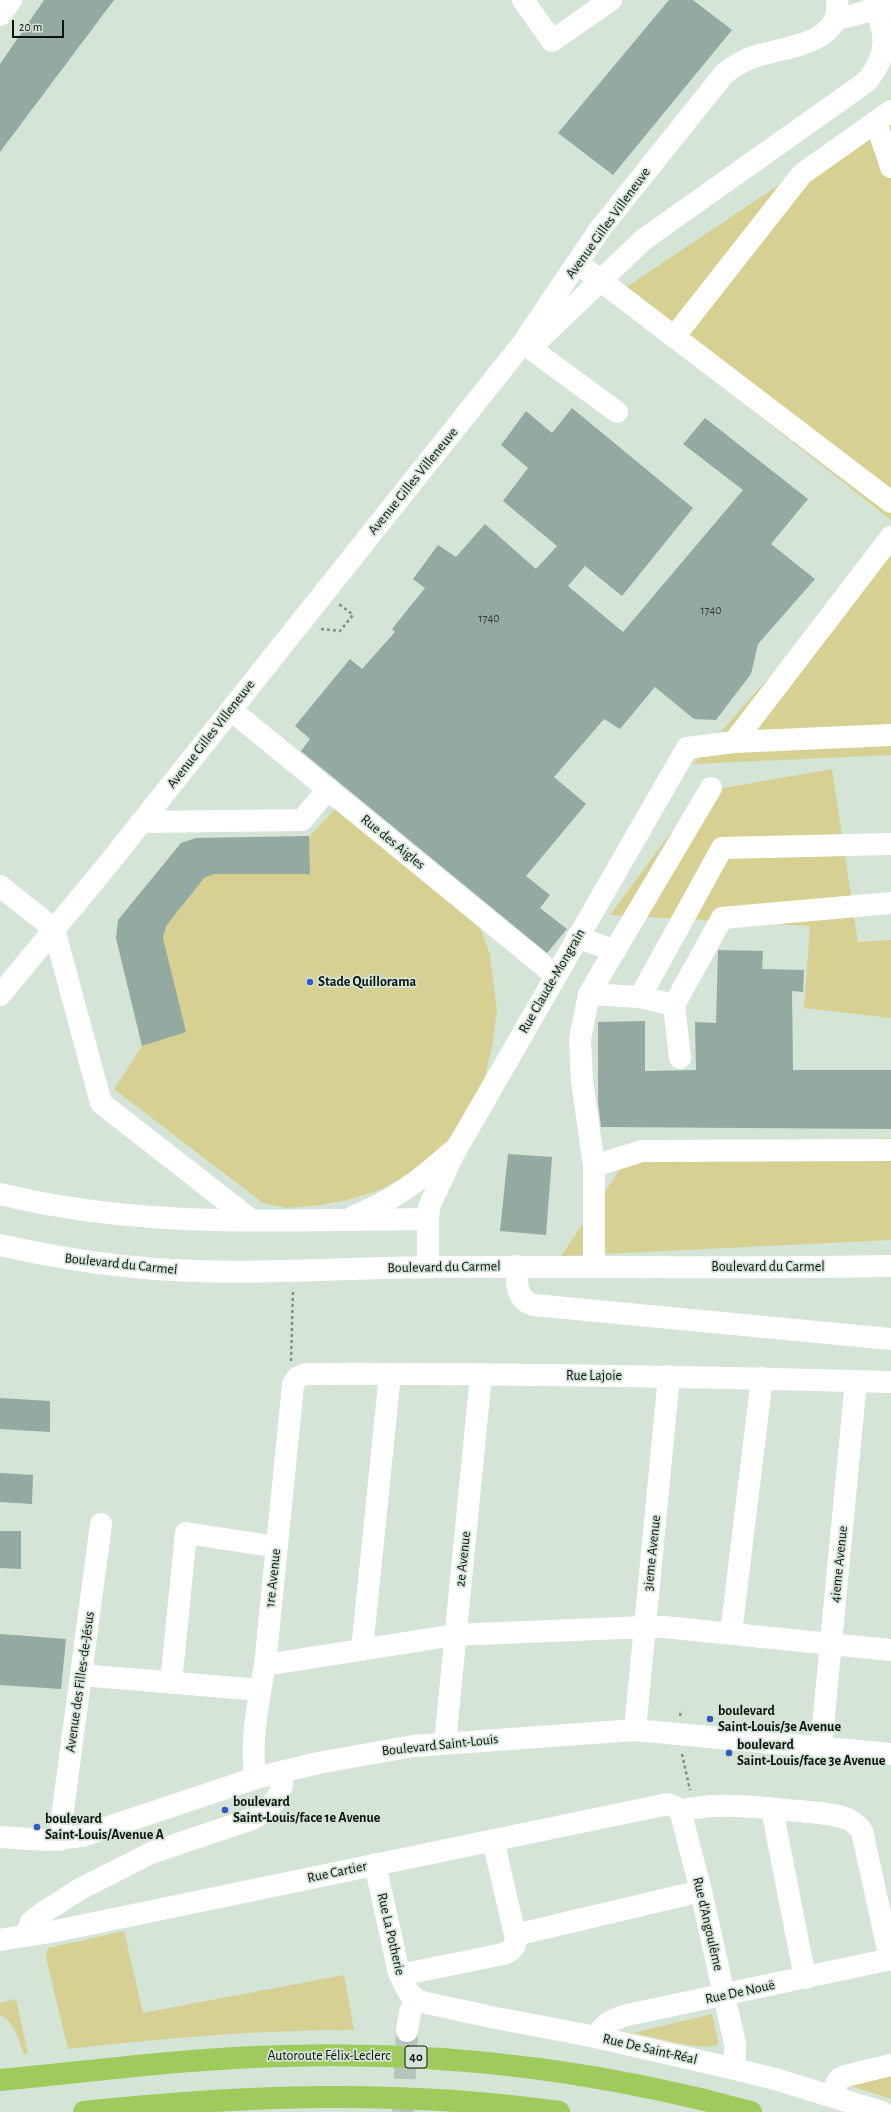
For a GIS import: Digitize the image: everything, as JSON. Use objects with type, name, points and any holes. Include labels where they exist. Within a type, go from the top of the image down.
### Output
[{"type":"highway","name":"Autoroute Félix-Leclerc","points":[[0,2080],[259,2056],[353,2055],[426,2057],[494,2062],[598,2077],[681,2094],[750,2112]]},
{"type":"highway","points":[[84,2112],[208,2101],[327,2096],[443,2099],[559,2112]]},
{"type":"street","points":[[0,15],[11,0]]},
{"type":"street","points":[[523,0],[552,41],[611,0]]},
{"type":"street","points":[[836,10],[881,5],[886,42],[884,57],[875,73]]},
{"type":"street","name":"Avenue Gilles Villeneuve","points":[[0,995],[142,822],[496,378],[527,345],[600,229],[724,74],[734,66],[750,58],[818,38],[827,31],[836,10]]},
{"type":"street","points":[[617,412],[527,345],[643,240],[856,91],[891,57]]},
{"type":"street","points":[[674,337],[802,174],[883,117],[891,167]]},
{"type":"street","points":[[578,263],[891,502]]},
{"type":"street","points":[[734,742],[891,537]]},
{"type":"street","name":"Rue des Aigles","points":[[231,710],[555,975]]},
{"type":"street","points":[[734,742],[891,734]]},
{"type":"street","name":"Rue Claude-Mongrain","points":[[428,1267],[429,1207],[461,1140],[687,748],[734,742]]},
{"type":"street","points":[[142,822],[302,820],[328,788]]},
{"type":"street","points":[[594,1266],[594,1166],[582,1081],[580,1039],[589,994],[711,788]]},
{"type":"street","points":[[640,997],[722,848],[891,844]]},
{"type":"street","points":[[0,886],[54,929],[101,1102],[251,1220]]},
{"type":"street","points":[[680,1058],[674,1005],[722,918],[891,903]]},
{"type":"street","points":[[578,937],[615,951]]},
{"type":"street","points":[[589,994],[640,997],[674,1005]]},
{"type":"street","points":[[341,1220],[371,1209],[401,1192],[441,1161],[461,1140]]},
{"type":"street","points":[[594,1166],[642,1151],[891,1150]]},
{"type":"street","points":[[0,1194],[43,1204],[166,1219],[428,1219]]},
{"type":"street","name":"Boulevard du Carmel","points":[[0,1245],[84,1261],[159,1269],[294,1271],[516,1266],[891,1266]]},
{"type":"street","points":[[516,1266],[519,1293],[524,1301],[534,1305],[891,1339]]},
{"type":"street","name":"Rue Lajoie","points":[[297,1378],[306,1374],[390,1374],[669,1376],[891,1382]]},
{"type":"street","points":[[362,1650],[390,1374]]},
{"type":"street","name":"2e Avenue","points":[[445,1743],[481,1375]]},
{"type":"street","name":"3ieme Avenue","points":[[635,1730],[669,1376]]},
{"type":"street","name":"1re Avenue","points":[[256,1778],[254,1754],[260,1690],[265,1665],[292,1385],[297,1378]]},
{"type":"street","points":[[731,1633],[762,1378]]},
{"type":"street","name":"4ieme Avenue","points":[[821,1746],[856,1381]]},
{"type":"street","name":"Avenue des Filles-de-Jésus","points":[[59,1840],[101,1524]]},
{"type":"street","points":[[171,1683],[186,1533],[276,1547]]},
{"type":"street","points":[[265,1665],[455,1635],[645,1626],[731,1633],[891,1650]]},
{"type":"street","points":[[81,1675],[260,1690]]},
{"type":"street","name":"Boulevard Saint-Louis","points":[[0,1837],[59,1840],[100,1832],[256,1778],[387,1750],[445,1743],[635,1730],[821,1746],[891,1754]]},
{"type":"street","points":[[25,1936],[31,1922],[41,1914],[126,1864],[151,1852],[252,1819],[265,1812],[276,1801],[281,1792],[283,1785],[282,1772]]},
{"type":"street","name":"Rue Cartier","points":[[0,1940],[664,1804],[677,1809],[714,1806],[772,1809],[838,1816],[854,1823],[862,1831],[890,1959]]},
{"type":"street","name":"Rue d'Angoulême","points":[[677,1809],[701,1891],[725,1995],[735,2044],[735,2069]]},
{"type":"street","points":[[772,1809],[805,1978]]},
{"type":"street","points":[[400,1975],[510,1952],[514,1946],[515,1936],[493,1840]]},
{"type":"street","name":"Rue La Potherie","points":[[375,1864],[400,1975],[405,1987],[416,1999]]},
{"type":"street","points":[[515,1936],[701,1891]]},
{"type":"street","name":"Rue De Nouë","points":[[598,2037],[604,2026],[621,2017],[890,1959]]},
{"type":"street","points":[[407,2031],[408,2018],[416,1999]]},
{"type":"street","name":"Rue De Saint-Réal","points":[[416,1999],[491,2017],[598,2037],[735,2069],[882,2112]]},
{"type":"street","points":[[830,2096],[839,2079],[845,2076],[891,2065]]},
{"type":"path","points":[[340,630],[353,614]]},
{"type":"path","points":[[294,1271],[290,1365],[297,1378]]},
{"type":"path","points":[[683,1760],[688,1781]]},
{"type":"shaded area","points":[[891,98],[891,520],[610,298],[870,124]]},
{"type":"shaded area","points":[[891,537],[891,755],[693,764]]},
{"type":"shaded area","points":[[832,769],[858,942],[891,940],[891,1018],[804,1008],[810,926],[610,915],[701,792]]},
{"type":"shaded area","name":"Stade Quillorama","points":[[335,809],[479,924],[490,955],[497,1010],[492,1047],[483,1083],[463,1119],[443,1146],[415,1171],[378,1191],[347,1200],[321,1205],[287,1208],[263,1203],[114,1089],[142,1046],[116,938],[118,920],[181,843],[196,838],[309,837]]},
{"type":"shaded area","points":[[891,1138],[891,1240],[561,1256],[621,1168],[658,1152]]},
{"type":"shaded area","points":[[124,1931],[143,2013],[344,1975],[354,2030],[282,2031],[211,2035],[68,2049],[46,1958],[48,1948]]},
{"type":"shaded area","points":[[16,1999],[28,2053],[24,2054],[13,2026],[0,2015],[0,2003]]},
{"type":"shaded area","points":[[712,2014],[718,2040],[717,2045],[711,2047],[690,2045],[633,2033]]},
{"type":"shaded area","points":[[891,2071],[891,2099],[851,2086],[854,2081]]},
{"type":"building","points":[[44,0],[114,0],[0,152],[0,64]]},
{"type":"building","points":[[669,0],[693,0],[732,30],[613,175],[558,133]]},
{"type":"building","points":[[572,408],[693,508],[622,596],[585,566],[568,586],[623,632],[743,490],[683,444],[705,418],[808,499],[771,544],[815,579],[758,644],[751,674],[716,720],[694,719],[655,687],[620,729],[604,719],[554,777],[586,804],[526,876],[550,895],[540,908],[567,929],[547,953],[301,751],[310,739],[295,726],[350,659],[362,669],[395,632],[392,629],[425,588],[413,579],[438,545],[456,557],[485,524],[536,569],[557,546],[503,501],[528,468],[501,445],[526,411],[552,433]]},
{"type":"building","points":[[309,836],[310,874],[214,874],[204,878],[166,926],[163,938],[186,1032],[142,1046],[116,938],[118,920],[181,843],[196,838]]},
{"type":"building","points":[[718,950],[763,951],[762,969],[804,970],[803,992],[792,991],[793,1070],[891,1070],[891,1129],[601,1127],[598,1102],[598,1022],[645,1021],[645,1071],[696,1070],[695,1022],[716,1023]]},
{"type":"building","points":[[508,1154],[552,1157],[546,1235],[500,1231]]},
{"type":"building","points":[[0,1398],[50,1401],[50,1432],[0,1429]]},
{"type":"building","points":[[0,1473],[33,1475],[32,1504],[0,1502]]},
{"type":"building","points":[[0,1531],[21,1531],[21,1569],[0,1568]]},
{"type":"building","points":[[0,1634],[66,1639],[61,1689],[0,1685]]},
{"type":"tunnel","points":[[403,2112],[407,2031]]},
{"type":"place","name":"Stade Quillorama","points":[[310,982]]},
{"type":"place","name":"boulevard Saint-Louis/3e Avenue","points":[[710,1719]]},
{"type":"place","name":"boulevard Saint-Louis/face 3e Avenue","points":[[729,1753]]},
{"type":"place","name":"boulevard Saint-Louis/face 1e Avenue","points":[[225,1810]]},
{"type":"place","name":"boulevard Saint-Louis/Avenue A","points":[[37,1827]]}]
